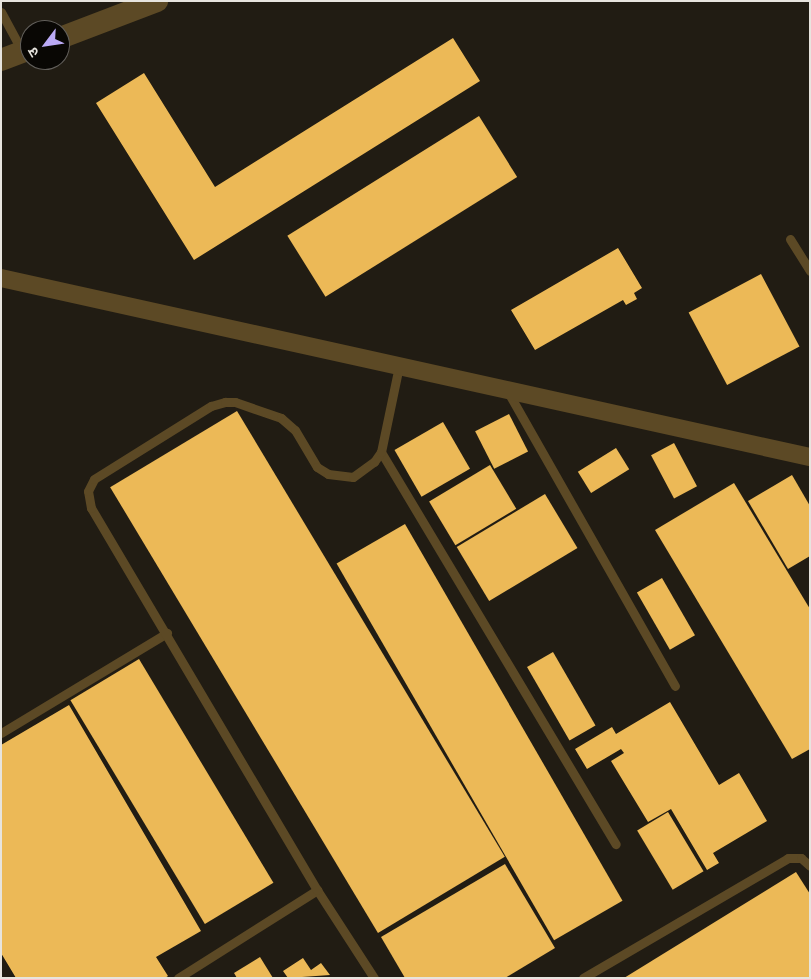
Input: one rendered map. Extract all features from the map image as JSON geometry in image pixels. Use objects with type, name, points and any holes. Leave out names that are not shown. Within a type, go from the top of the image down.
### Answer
[{"type":"street","points":[[70,34],[157,1]]},
{"type":"street","points":[[1,60],[20,52]]},
{"type":"street","points":[[1,278],[508,392],[810,457]]},
{"type":"lane","points":[[1,12],[20,41]]},
{"type":"lane","points":[[790,239],[810,271]]},
{"type":"lane","points":[[374,978],[317,890],[167,633],[91,508],[88,491],[94,479],[211,406],[225,402],[235,402],[281,418],[295,430],[310,459],[328,474],[353,477],[369,467],[381,452],[399,366]]},
{"type":"lane","points":[[508,392],[675,686]]},
{"type":"lane","points":[[381,452],[616,844]]},
{"type":"lane","points":[[1,733],[167,633]]},
{"type":"lane","points":[[582,978],[788,858],[801,858],[810,866]]},
{"type":"lane","points":[[178,978],[317,890]]},
{"type":"building","points":[[453,38],[480,81],[194,260],[96,103],[144,73],[215,187]]},
{"type":"building","points":[[479,116],[517,177],[325,297],[287,236]]},
{"type":"building","points":[[618,248],[642,288],[634,293],[637,299],[626,305],[623,300],[535,350],[511,310]]},
{"type":"building","points":[[761,274],[799,346],[727,385],[689,312]]},
{"type":"building","points":[[237,411],[505,857],[378,933],[110,487]]},
{"type":"building","points":[[509,414],[528,451],[494,469],[475,431]]},
{"type":"building","points":[[443,422],[470,469],[422,497],[395,450]]},
{"type":"building","points":[[674,443],[697,486],[674,498],[651,455]]},
{"type":"building","points":[[616,448],[629,469],[591,493],[578,472]]},
{"type":"building","points":[[490,465],[516,509],[455,545],[429,502]]},
{"type":"building","points":[[792,475],[810,506],[810,556],[788,569],[748,501]]},
{"type":"building","points":[[734,483],[810,609],[810,749],[792,759],[655,530]]},
{"type":"building","points":[[545,494],[577,548],[489,601],[457,547]]},
{"type":"building","points":[[405,524],[622,901],[554,940],[337,564]]},
{"type":"building","points":[[662,578],[695,635],[670,650],[637,592]]},
{"type":"building","points":[[553,652],[596,726],[570,741],[527,667]]},
{"type":"building","points":[[139,659],[273,883],[205,924],[70,700]]},
{"type":"building","points":[[670,702],[719,785],[739,773],[767,821],[713,853],[719,863],[707,870],[671,809],[648,822],[611,761],[624,753],[621,749],[587,769],[575,749],[612,727],[616,734]]},
{"type":"building","points":[[69,705],[201,931],[156,957],[168,976],[165,978],[16,978],[1,953],[1,745]]},
{"type":"building","points":[[668,812],[704,871],[673,890],[637,831]]},
{"type":"building","points":[[505,864],[555,948],[505,978],[405,978],[381,937]]},
{"type":"building","points":[[796,872],[810,894],[810,978],[624,978]]},
{"type":"building","points":[[260,957],[273,978],[237,978],[234,973]]},
{"type":"building","points":[[303,958],[311,970],[321,963],[330,975],[288,978],[283,971]]}]
